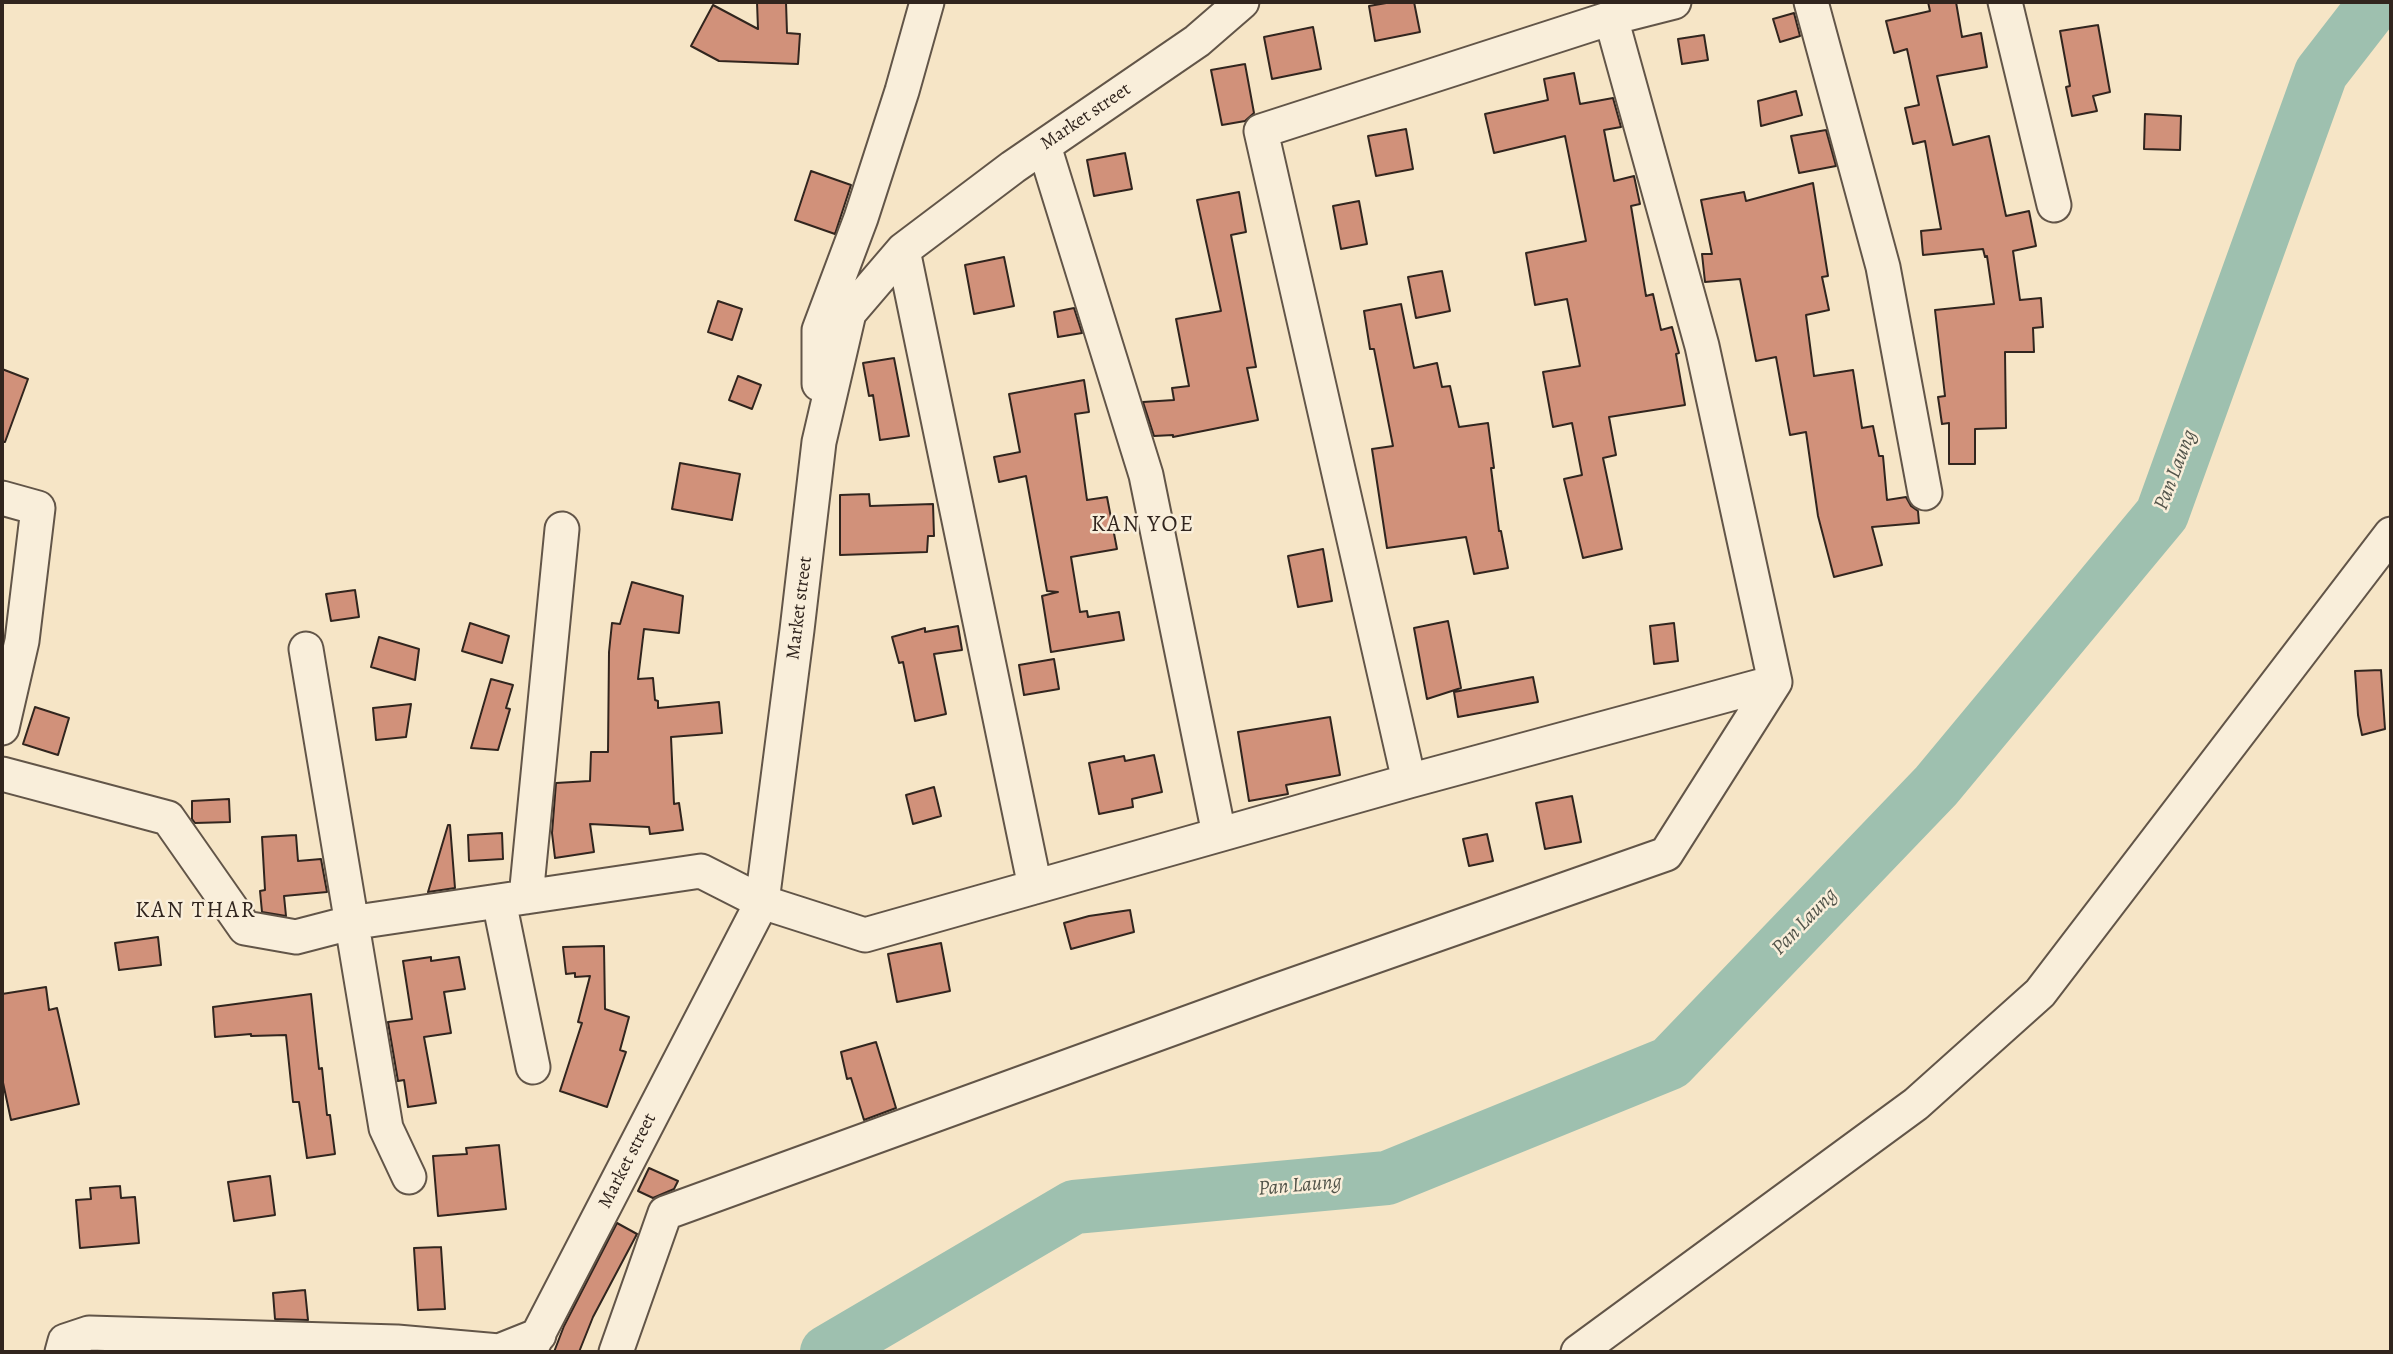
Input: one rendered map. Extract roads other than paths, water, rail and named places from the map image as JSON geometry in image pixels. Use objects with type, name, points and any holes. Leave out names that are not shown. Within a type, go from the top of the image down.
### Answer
[{"type":"street","points":[[819,442],[819,330],[866,206],[927,2]]},
{"type":"street","name":"Market street","points":[[534,1344],[762,902],[819,442],[849,313],[902,250],[1044,146],[1197,41],[1242,2]]},
{"type":"street","points":[[1409,781],[1261,131],[1611,18],[1674,2]]},
{"type":"street","points":[[1811,2],[1883,267],[1925,493]]},
{"type":"street","points":[[2005,2],[2054,205]]},
{"type":"street","points":[[616,1352],[665,1213],[1267,994],[1666,854],[1775,682],[1702,346],[1611,18]]},
{"type":"street","points":[[1044,146],[1146,475],[1219,834]]},
{"type":"street","points":[[902,250],[1035,887]]},
{"type":"street","points":[[2,498],[38,508],[22,642],[2,728]]},
{"type":"street","points":[[533,1067],[513,899],[562,529]]},
{"type":"street","points":[[1578,1352],[1916,1104],[2040,993],[2385,550]]},
{"type":"street","points":[[306,649],[386,1128],[409,1177]]},
{"type":"street","points":[[2,774],[167,818],[246,928],[296,937],[351,923],[701,871],[762,902],[865,935],[1409,781],[1775,682]]},
{"type":"street","points":[[62,1352],[65,1341],[89,1333],[397,1342],[499,1351],[534,1344]]},
{"type":"waterway","name":"Pan Laung","points":[[827,1352],[1074,1207],[1387,1178],[1670,1063],[1936,786],[2162,514],[2321,73],[2376,2]]},
{"type":"district","name":"KAN YOE","points":[[1143,525]]},
{"type":"district","name":"KAN THAR","points":[[196,911]]}]
